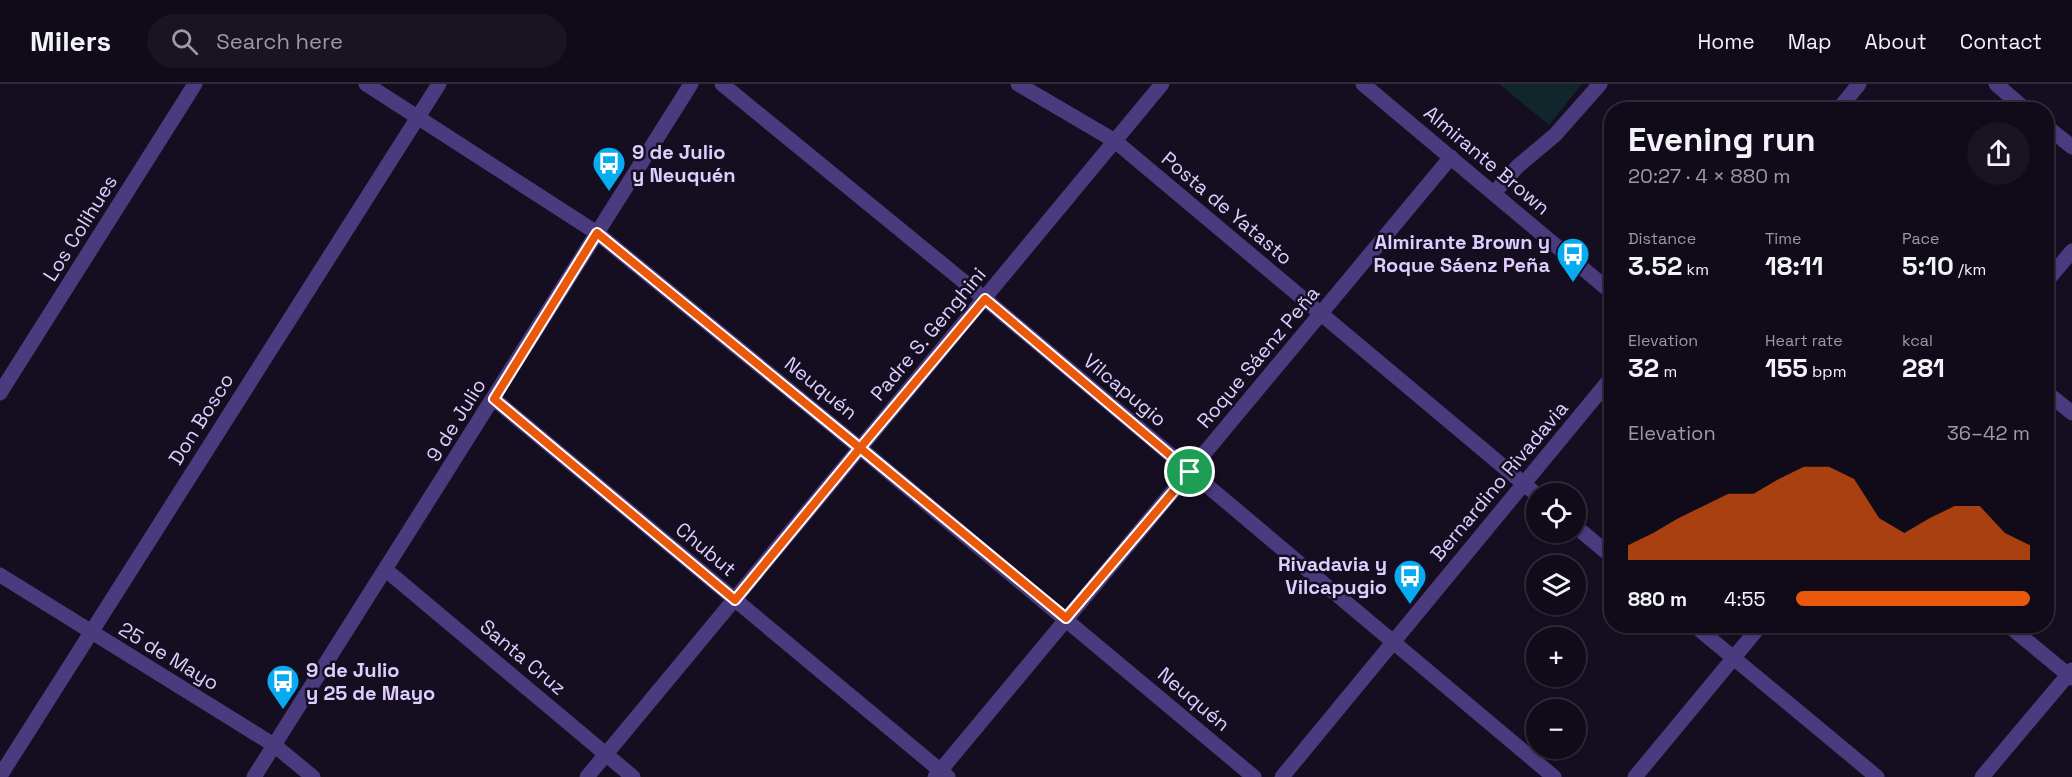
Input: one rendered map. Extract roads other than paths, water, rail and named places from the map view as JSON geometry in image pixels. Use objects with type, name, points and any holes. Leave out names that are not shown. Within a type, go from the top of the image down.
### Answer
[{"type":"street","name":"Los Colihues","points":[[0,393],[195,84]]},
{"type":"street","name":"Neuquén","points":[[366,84],[597,233],[1066,618],[1254,777]]},
{"type":"street","name":"Don Bosco","points":[[0,776],[439,84]]},
{"type":"street","name":"9 de Julio","points":[[254,777],[691,84]]},
{"type":"street","name":"Vilcapugio","points":[[722,84],[985,299],[1554,777]]},
{"type":"street","name":"Posta de Yatasto","points":[[1018,84],[1115,141],[1526,486]]},
{"type":"street","name":"Padre S. Genghini","points":[[587,777],[1162,84]]},
{"type":"street","name":"Almirante Brown","points":[[1363,84],[1604,286]]},
{"type":"street","points":[[1494,193],[1518,166],[1555,135],[1600,84]]},
{"type":"street","points":[[1844,102],[1859,84]]},
{"type":"street","points":[[1996,84],[2017,102]]},
{"type":"street","points":[[2054,132],[2072,147]]},
{"type":"street","name":"Roque Sáenz Peña","points":[[941,775],[1066,618],[1451,157]]},
{"type":"street","points":[[2054,272],[2072,251]]},
{"type":"street","name":"Bernardino Rivadavia","points":[[1282,777],[1604,386]]},
{"type":"street","points":[[2054,398],[2072,413]]},
{"type":"street","name":"Chubut","points":[[494,399],[941,775]]},
{"type":"street","points":[[1586,535],[1604,550]]},
{"type":"street","name":"Santa Cruz","points":[[386,570],[633,777]]},
{"type":"street","name":"25 de Mayo","points":[[0,575],[274,745],[313,777]]},
{"type":"street","points":[[1704,633],[1877,777]]},
{"type":"street","points":[[1635,777],[1754,633]]},
{"type":"street","points":[[1982,777],[2071,674],[2018,633]]},
{"type":"place","name":"9 de Julio y Neuquén","points":[[609,192]]},
{"type":"place","name":"Almirante Brown y Roque Sáenz Peña","points":[[1573,283]]},
{"type":"place","name":"Rivadavia y Vilcapugio","points":[[1410,605]]},
{"type":"place","name":"9 de Julio y 25 de Mayo","points":[[283,710]]}]
